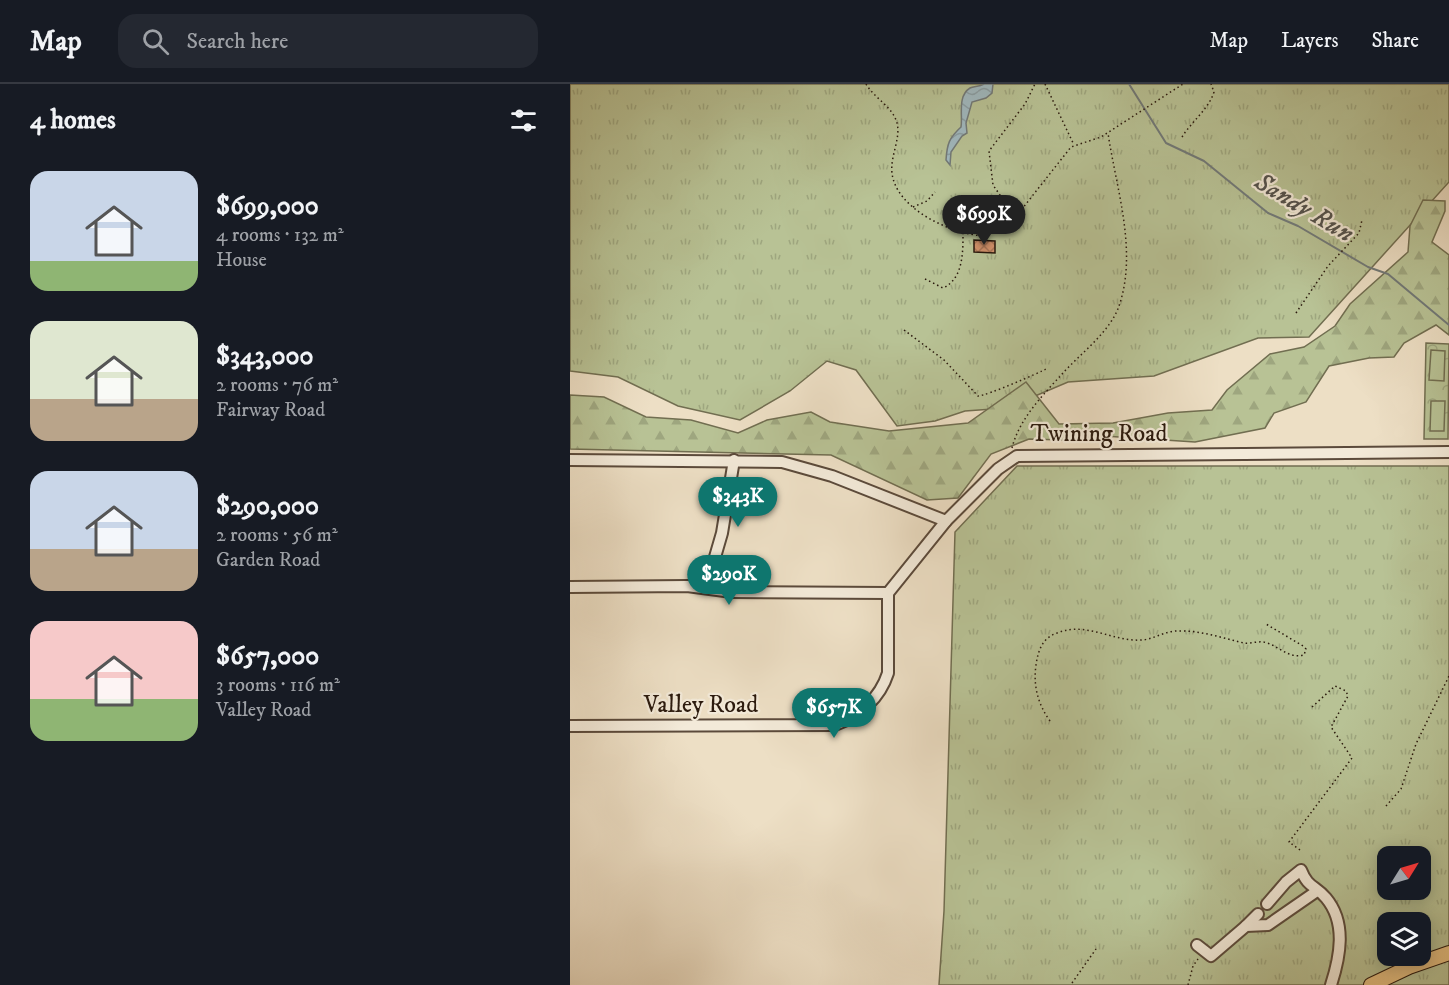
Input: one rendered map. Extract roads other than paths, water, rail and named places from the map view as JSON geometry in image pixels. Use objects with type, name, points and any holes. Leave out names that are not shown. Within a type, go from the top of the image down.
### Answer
[{"type":"main road","points":[[1371,985],[1409,967],[1449,953]]},
{"type":"street","name":"Twining Road","points":[[946,521],[1008,460],[1017,456],[1449,452]]},
{"type":"street","points":[[570,460],[734,460],[792,464],[832,476],[946,521],[888,593],[732,592],[706,588],[570,586]]},
{"type":"street","points":[[706,588],[722,533],[734,460]]},
{"type":"street","name":"Valley Road","points":[[570,726],[835,725],[845,722],[872,702],[884,685],[888,673],[888,593]]},
{"type":"street","points":[[1267,904],[1286,882],[1301,870],[1306,883],[1331,906],[1339,930],[1340,945],[1331,985]]},
{"type":"street","points":[[1246,926],[1268,925],[1317,891]]},
{"type":"street","points":[[1201,948],[1210,956],[1258,914]]},
{"type":"water","points":[[993,84],[992,93],[986,98],[972,102],[966,123],[967,133],[962,136],[951,152],[950,165],[946,160],[947,150],[951,138],[961,127],[963,96],[970,88]]},
{"type":"waterway","name":"Sandy Run","points":[[1129,84],[1166,143],[1204,161],[1268,213],[1298,226],[1368,267],[1388,274],[1449,325]]}]
